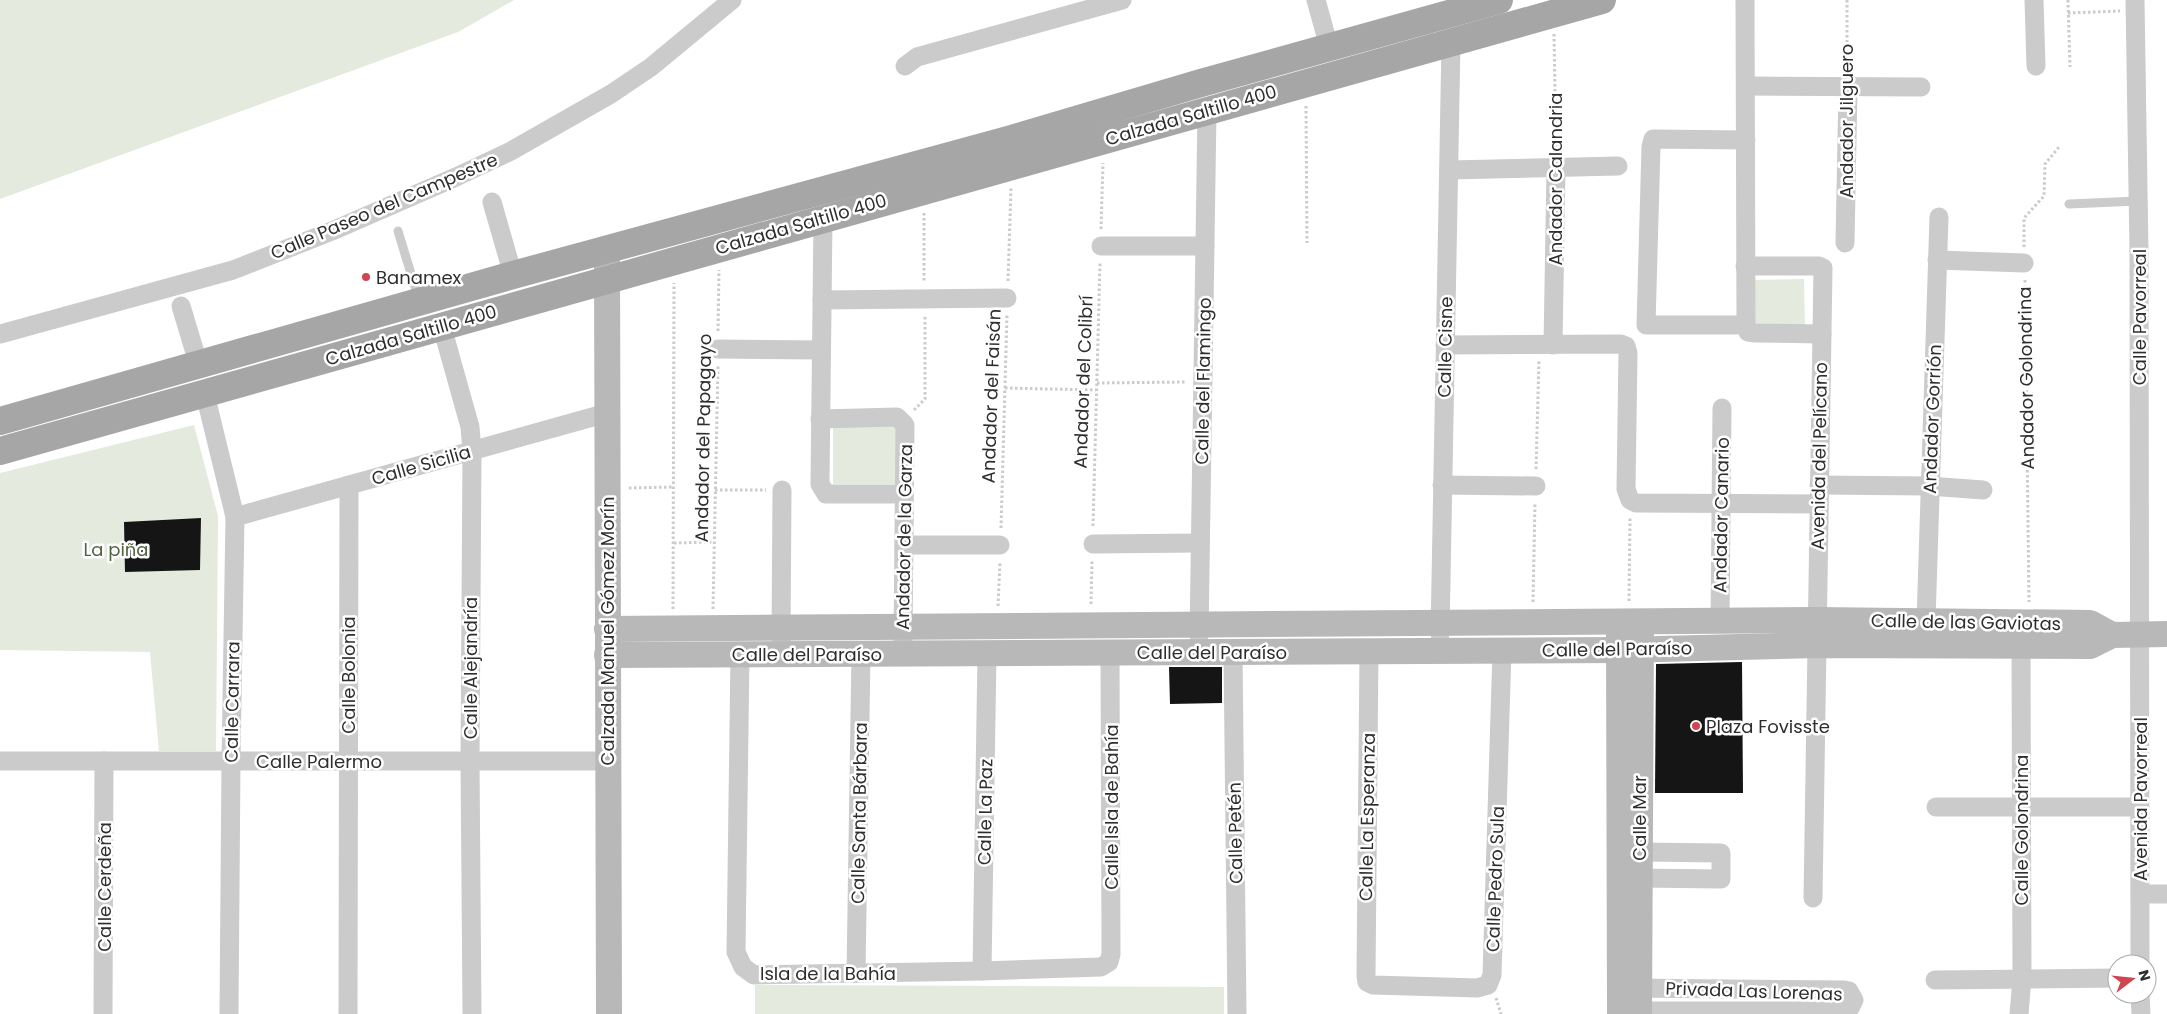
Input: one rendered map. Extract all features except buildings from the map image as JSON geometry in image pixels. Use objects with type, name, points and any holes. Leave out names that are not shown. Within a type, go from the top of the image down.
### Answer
[{"type":"main road","name":"Calzada Saltillo 400","points":[[0,421],[199,366],[513,274],[1008,140],[1499,0]]},
{"type":"main road","name":"Calzada Saltillo 400","points":[[0,451],[1602,0]]},
{"type":"street","name":"Calle Paseo del Campestre","points":[[0,334],[233,270],[332,231],[456,177],[511,150],[611,94],[651,67],[732,0]]},
{"type":"street","points":[[905,66],[917,57],[1122,0]]},
{"type":"street","points":[[1316,0],[1329,47]]},
{"type":"street","points":[[1745,0],[1745,266],[1747,328]]},
{"type":"street","points":[[2034,0],[2036,66]]},
{"type":"street","name":"Calle Pavorreal","points":[[2135,5],[2140,635]]},
{"type":"street","name":"Calle Cisne","points":[[1439,651],[1451,42]]},
{"type":"street","points":[[1746,86],[1921,87]]},
{"type":"street","name":"Andador Jilguero","points":[[1845,243],[1848,87]]},
{"type":"street","name":"Calle del Flamingo","points":[[1199,652],[1206,111]]},
{"type":"street","points":[[1746,140],[1654,138],[1651,146],[1646,325],[1747,328],[1822,334]]},
{"type":"street","points":[[1449,170],[1618,166]]},
{"type":"street","name":"Andador Calandria","points":[[1553,345],[1556,168]]},
{"type":"street","points":[[492,202],[513,274]]},
{"type":"street","name":"Andador Gorrión","points":[[1926,621],[1939,217]]},
{"type":"street","points":[[823,218],[820,484],[826,494],[904,494]]},
{"type":"street","points":[[1101,246],[1205,246]]},
{"type":"street","name":"Calzada Manuel Gómez Morín","points":[[607,248],[609,1014]]},
{"type":"street","points":[[1937,260],[2024,262]]},
{"type":"street","name":"Avenida del Pelícano","points":[[1745,266],[1818,266],[1823,268],[1813,898]]},
{"type":"street","points":[[822,300],[1007,298]]},
{"type":"street","points":[[181,306],[199,366]]},
{"type":"street","name":"Calle Alejandría","points":[[442,326],[470,427],[472,451],[470,761],[472,1014]]},
{"type":"street","points":[[1445,345],[1621,344],[1626,346],[1628,353],[1626,489],[1630,500],[1636,503],[1818,504]]},
{"type":"street","points":[[718,349],[821,350]]},
{"type":"street","name":"Calle Carrara","points":[[205,394],[235,517],[230,761],[230,1014]]},
{"type":"street","name":"Andador Canario","points":[[1720,621],[1722,408]]},
{"type":"street","name":"Calle Sicilia","points":[[235,517],[608,413]]},
{"type":"street","name":"Andador de la Garza","points":[[820,419],[898,417],[905,425],[902,653]]},
{"type":"street","points":[[1442,485],[1536,486]]},
{"type":"street","points":[[1819,485],[1929,486],[1983,490]]},
{"type":"street","name":"Calle Bolonia","points":[[348,1014],[349,486]]},
{"type":"street","points":[[782,490],[782,654]]},
{"type":"street","points":[[1093,544],[1200,543]]},
{"type":"street","points":[[904,546],[1000,545]]},
{"type":"street","name":"Calle del Paraíso","points":[[607,642],[672,629],[998,626],[1720,621],[1816,632]]},
{"type":"street","name":"Calle de las Gaviotas","points":[[1816,632],[1926,621],[2025,634]]},
{"type":"street","name":"Calle Mar","points":[[1630,622],[1630,1004]]},
{"type":"street","name":"Calle de las Gaviotas","points":[[1816,632],[2025,634],[2090,623],[2112,635],[2167,634]]},
{"type":"street","name":"Calle del Paraíso","points":[[607,642],[740,654],[1630,650],[1816,632]]},
{"type":"street","name":"Calle Golondrina","points":[[2019,1014],[2022,979],[2021,807],[2025,634]]},
{"type":"street","name":"Avenida Pavorreal","points":[[2140,635],[2140,954]]},
{"type":"street","name":"Calle Pedro Sula","points":[[1368,982],[1373,985],[1477,988],[1488,985],[1491,980],[1502,650]]},
{"type":"street","name":"Calle Mar","points":[[1630,650],[1640,878],[1630,1004]]},
{"type":"street","name":"Calle La Esperanza","points":[[1368,982],[1366,966],[1369,651]]},
{"type":"street","name":"Calle Isla de Bahía","points":[[1109,962],[1111,954],[1110,652]]},
{"type":"street","name":"Calle Petén","points":[[1233,652],[1237,1014]]},
{"type":"street","name":"Calle Santa Bárbara","points":[[856,973],[861,653]]},
{"type":"street","name":"Calle La Paz","points":[[982,971],[987,653]]},
{"type":"street","name":"Isla de la Bahía","points":[[740,654],[736,952],[743,967],[754,975],[1101,967],[1109,962]]},
{"type":"street","name":"Calle Palermo","points":[[0,761],[607,761]]},
{"type":"street","name":"Calle Cerdeña","points":[[103,1014],[104,761]]},
{"type":"street","points":[[1936,807],[2140,807]]},
{"type":"street","points":[[1639,852],[1721,854],[1721,879],[1640,878]]},
{"type":"street","points":[[2141,894],[2167,894]]},
{"type":"street","points":[[1935,980],[2107,978]]},
{"type":"street","name":"Privada Las Lorenas","points":[[1844,990],[1852,994],[1854,1000],[1848,1010],[1843,1011],[1630,1004],[1844,990]]},
{"type":"lane","points":[[2069,204],[2138,201]]},
{"type":"lane","points":[[398,231],[419,302]]},
{"type":"path","name":"Andador Jilguero","points":[[1847,0],[1848,87]]},
{"type":"path","points":[[2068,0],[2070,67]]},
{"type":"path","points":[[2068,13],[2135,5]]},
{"type":"path","name":"Andador Calandria","points":[[1553,14],[1556,168]]},
{"type":"path","points":[[1306,83],[1307,242]]},
{"type":"path","name":"Andador del Colibrí","points":[[1091,626],[1104,140]]},
{"type":"path","name":"Andador Golondrina","points":[[2025,634],[2024,218],[2044,196],[2045,164],[2059,147]]},
{"type":"path","name":"Andador del Faisán","points":[[998,626],[1011,166]]},
{"type":"path","name":"Andador del Papagayo","points":[[713,629],[720,247]]},
{"type":"path","name":"Andador del Papagayo","points":[[672,629],[675,260]]},
{"type":"path","points":[[1097,383],[1203,382]]},
{"type":"path","points":[[1005,388],[1097,390]]},
{"type":"path","points":[[607,488],[673,487]]},
{"type":"path","points":[[1630,500],[1630,622]]},
{"type":"path","points":[[674,543],[714,542]]},
{"type":"green space","points":[[0,0],[514,0],[458,32],[0,199]]},
{"type":"green space","points":[[1804,279],[1805,331],[1752,332],[1751,280]]},
{"type":"green space","name":"La piña","points":[[194,425],[218,516],[216,751],[159,751],[150,652],[0,650],[0,473]]},
{"type":"green space","points":[[833,426],[906,426],[906,484],[833,484]]},
{"type":"green space","points":[[755,985],[1224,987],[1224,1014],[755,1014]]},
{"type":"place","name":"Banamex","points":[[366,277]]},
{"type":"place","name":"Plaza Fovisste","points":[[1696,726]]}]
